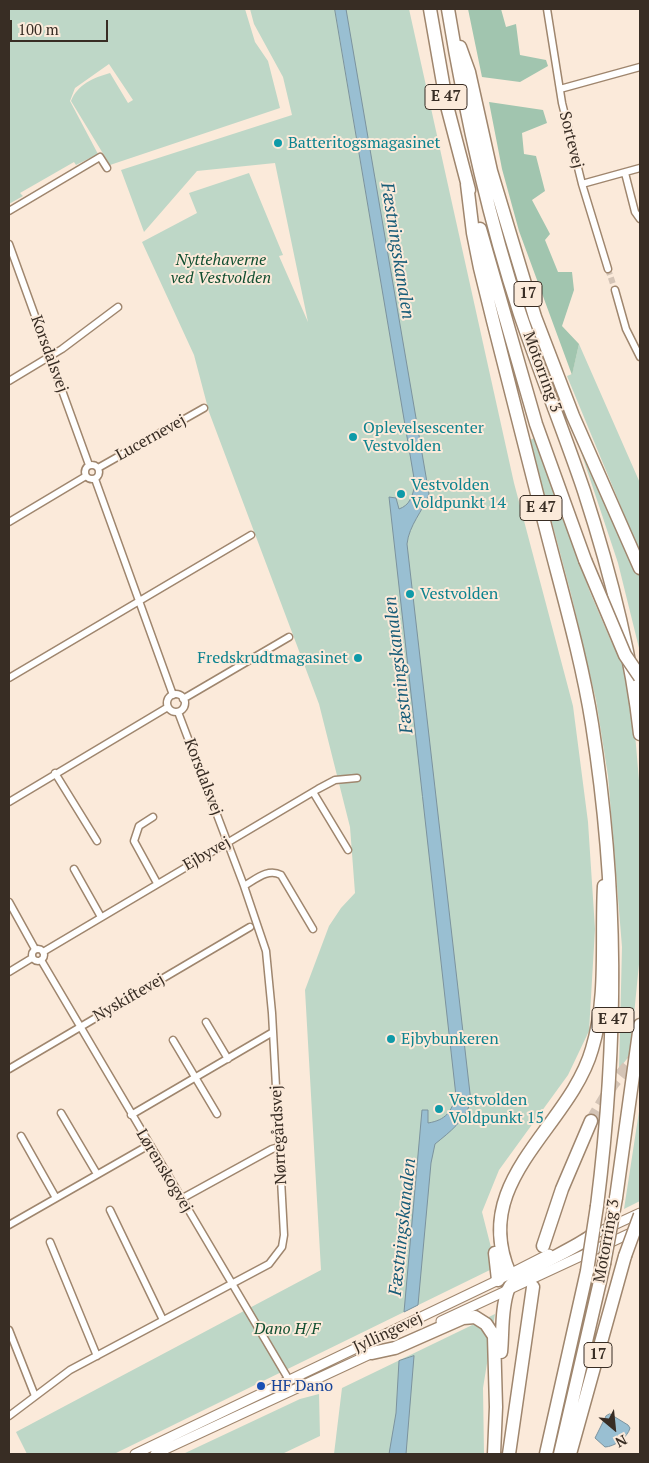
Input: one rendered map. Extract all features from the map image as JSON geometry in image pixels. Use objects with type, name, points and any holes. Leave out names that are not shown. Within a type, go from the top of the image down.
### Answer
[{"type":"highway","name":"E 47","points":[[430,9],[447,106],[467,184],[473,233],[480,268],[576,647],[592,723],[607,833]]},
{"type":"highway","name":"17","points":[[448,9],[469,72],[491,172],[535,317],[573,416],[640,568]]},
{"type":"highway","name":"Motorring 3","points":[[448,9],[459,76],[478,166],[504,263],[584,490],[617,603],[628,654],[640,734]]},
{"type":"highway","name":"17","points":[[467,184],[536,424],[585,560],[625,654],[640,677]]},
{"type":"highway","points":[[617,603],[640,672]]},
{"type":"highway","name":"Motorring 3","points":[[546,1454],[587,1271],[597,1206],[611,1077],[614,983],[607,833]]},
{"type":"highway","points":[[509,1454],[522,1280],[502,1251],[500,1227],[503,1208],[521,1162],[578,1081],[592,1050],[600,1013],[604,961],[603,898],[607,833]]},
{"type":"highway","name":"Motorring 3","points":[[560,1454],[604,1264],[616,1198],[640,1025]]},
{"type":"highway","points":[[543,1246],[562,1188],[591,1121]]},
{"type":"highway","points":[[498,1280],[493,1239],[495,1214],[503,1186],[513,1167],[521,1162]]},
{"type":"highway","name":"17","points":[[570,1454],[625,1256],[640,1214]]},
{"type":"highway","points":[[494,1454],[496,1407],[508,1290],[579,1246],[590,1236]]},
{"type":"highway","points":[[372,1353],[396,1348],[463,1318],[475,1317],[486,1324],[494,1336],[496,1407]]},
{"type":"street","name":"Sortevej","points":[[547,9],[560,89],[582,184],[608,269]]},
{"type":"street","points":[[560,89],[640,67]]},
{"type":"street","points":[[9,211],[100,157],[107,168]]},
{"type":"street","points":[[582,184],[640,168]]},
{"type":"street","points":[[625,173],[634,212],[640,220]]},
{"type":"street","name":"Korsdalsvej","points":[[9,244],[89,465]]},
{"type":"street","points":[[615,290],[626,329],[640,356]]},
{"type":"street","points":[[9,381],[50,357],[90,330],[118,307]]},
{"type":"street","name":"Lucernevej","points":[[98,468],[204,408]]},
{"type":"street","points":[[86,476],[84,471],[89,465],[94,465],[98,468],[99,473],[95,479]]},
{"type":"street","points":[[9,522],[86,476],[95,479]]},
{"type":"street","points":[[95,479],[173,695]]},
{"type":"street","points":[[9,678],[251,535]]},
{"type":"street","points":[[184,700],[289,637]]},
{"type":"street","points":[[173,695],[179,695],[184,700],[183,708],[178,712],[172,711],[168,707],[168,700],[173,695]]},
{"type":"street","points":[[9,802],[168,707]]},
{"type":"street","name":"Korsdalsvej","points":[[178,712],[228,842]]},
{"type":"street","points":[[55,774],[97,841]]},
{"type":"street","name":"Ejbyvej","points":[[43,952],[313,792],[335,780],[357,778]]},
{"type":"street","points":[[313,792],[348,850]]},
{"type":"street","points":[[154,817],[139,826],[134,842],[157,883]]},
{"type":"street","name":"Nørregårdsvej","points":[[9,1416],[70,1370],[269,1264],[282,1247],[284,1235],[273,1032],[266,951],[228,842]]},
{"type":"street","points":[[74,869],[101,917]]},
{"type":"street","points":[[244,886],[267,872],[276,872],[281,875],[313,929]]},
{"type":"street","points":[[9,902],[35,949],[43,952],[44,956],[41,960],[37,961],[32,958]]},
{"type":"street","name":"Nyskiftevej","points":[[9,1069],[250,927]]},
{"type":"street","points":[[32,958],[32,952],[35,949]]},
{"type":"street","points":[[9,972],[32,958]]},
{"type":"street","name":"Lørenskogvej","points":[[41,960],[289,1380]]},
{"type":"street","points":[[206,1022],[228,1059]]},
{"type":"street","points":[[131,1115],[273,1032]]},
{"type":"street","points":[[174,1040],[217,1114]]},
{"type":"street","points":[[61,1113],[97,1174]]},
{"type":"street","points":[[21,1136],[56,1198]]},
{"type":"street","points":[[9,1225],[149,1145]]},
{"type":"street","points":[[181,1199],[272,1148],[279,1147]]},
{"type":"street","points":[[110,1210],[163,1320]]},
{"type":"street","points":[[590,1236],[640,1214]]},
{"type":"street","name":"Jyllingevej","points":[[135,1454],[498,1280],[522,1280],[640,1228]]},
{"type":"street","points":[[50,1242],[97,1356]]},
{"type":"street","name":"Jyllingevej","points":[[155,1454],[508,1290]]},
{"type":"street","points":[[9,1330],[35,1396]]},
{"type":"green space","points":[[9,9],[245,9],[255,42],[268,61],[280,108],[110,165],[71,101],[78,90],[87,82],[110,73],[128,103],[133,100],[109,64],[75,88],[70,101],[98,154],[76,165],[74,162],[20,193],[23,196],[9,204]]},
{"type":"green space","name":"Vestvolden","points":[[250,9],[409,9],[514,483],[573,706],[588,822],[595,929],[589,1031],[568,1075],[499,1170],[482,1212],[496,1267],[114,1454],[27,1454],[16,1432],[321,1270],[305,990],[329,926],[341,908],[355,893],[350,827],[319,704],[209,412],[194,355],[142,242],[197,213],[189,193],[249,173],[283,255],[279,256],[308,322],[275,163],[197,171],[144,232],[121,170],[292,115],[283,77],[254,24]]},
{"type":"green space","points":[[468,9],[501,9],[506,27],[516,24],[520,55],[546,60],[548,66],[520,82],[482,77]]},
{"type":"green space","points":[[489,102],[543,110],[547,123],[522,133],[524,154],[536,156],[545,191],[532,200],[550,234],[545,240],[558,272],[572,272],[574,290],[562,326],[579,344],[572,375],[519,231],[502,169]]},
{"type":"green space","points":[[579,344],[640,483],[640,553],[567,376],[572,374]]},
{"type":"green space","points":[[574,431],[640,578],[640,652],[618,563]]},
{"type":"green space","points":[[534,438],[590,592],[611,641],[627,671],[634,722],[640,792],[640,954],[630,1055],[619,1069],[622,947],[608,776],[596,700],[571,594],[530,440]]},
{"type":"green space","points":[[640,1105],[640,1201],[624,1209]]},
{"type":"green space","points":[[495,1314],[483,1388],[484,1454],[334,1454],[342,1388]]},
{"type":"green space","points":[[319,1394],[320,1436],[282,1454],[183,1454],[300,1399]]},
{"type":"water","points":[[335,9],[346,9],[429,494],[413,524],[407,544],[471,1102],[460,1121],[435,1144],[431,1163],[418,1305],[404,1312],[422,1110],[428,1110],[428,1123],[439,1120],[450,1111],[456,1096],[389,497],[396,498],[399,509],[410,500],[415,485]]},
{"type":"water","points":[[414,1356],[406,1454],[389,1454],[396,1413],[399,1361]]},
{"type":"water","points":[[610,1414],[630,1428],[627,1435],[620,1441],[605,1447],[595,1438],[606,1416]]},
{"type":"tunnel","points":[[608,269],[615,290]]},
{"type":"tunnel","points":[[591,1121],[613,1084],[639,1052]]},
{"type":"place","name":"Batteritogsmagasinet","points":[[278,143]]},
{"type":"place","name":"Oplevelsescenter Vestvolden","points":[[353,437]]},
{"type":"place","name":"Vestvolden Voldpunkt 14","points":[[401,494]]},
{"type":"place","name":"Vestvolden","points":[[410,594]]},
{"type":"place","name":"Fredskrudtmagasinet","points":[[358,658]]},
{"type":"place","name":"Ejbybunkeren","points":[[391,1039]]},
{"type":"place","name":"Vestvolden Voldpunkt 15","points":[[439,1109]]},
{"type":"place","name":"HF Dano","points":[[261,1386]]},
{"type":"water label","name":"Fæstningskanalen","points":[[397,251]]},
{"type":"water label","name":"Fæstningskanalen","points":[[399,665]]},
{"type":"water label","name":"Fæstningskanalen","points":[[403,1227]]},
{"type":"park label","name":"Nyttehaverne ved Vestvolden","points":[[221,269]]},
{"type":"park label","name":"Dano H/F","points":[[287,1329]]}]
